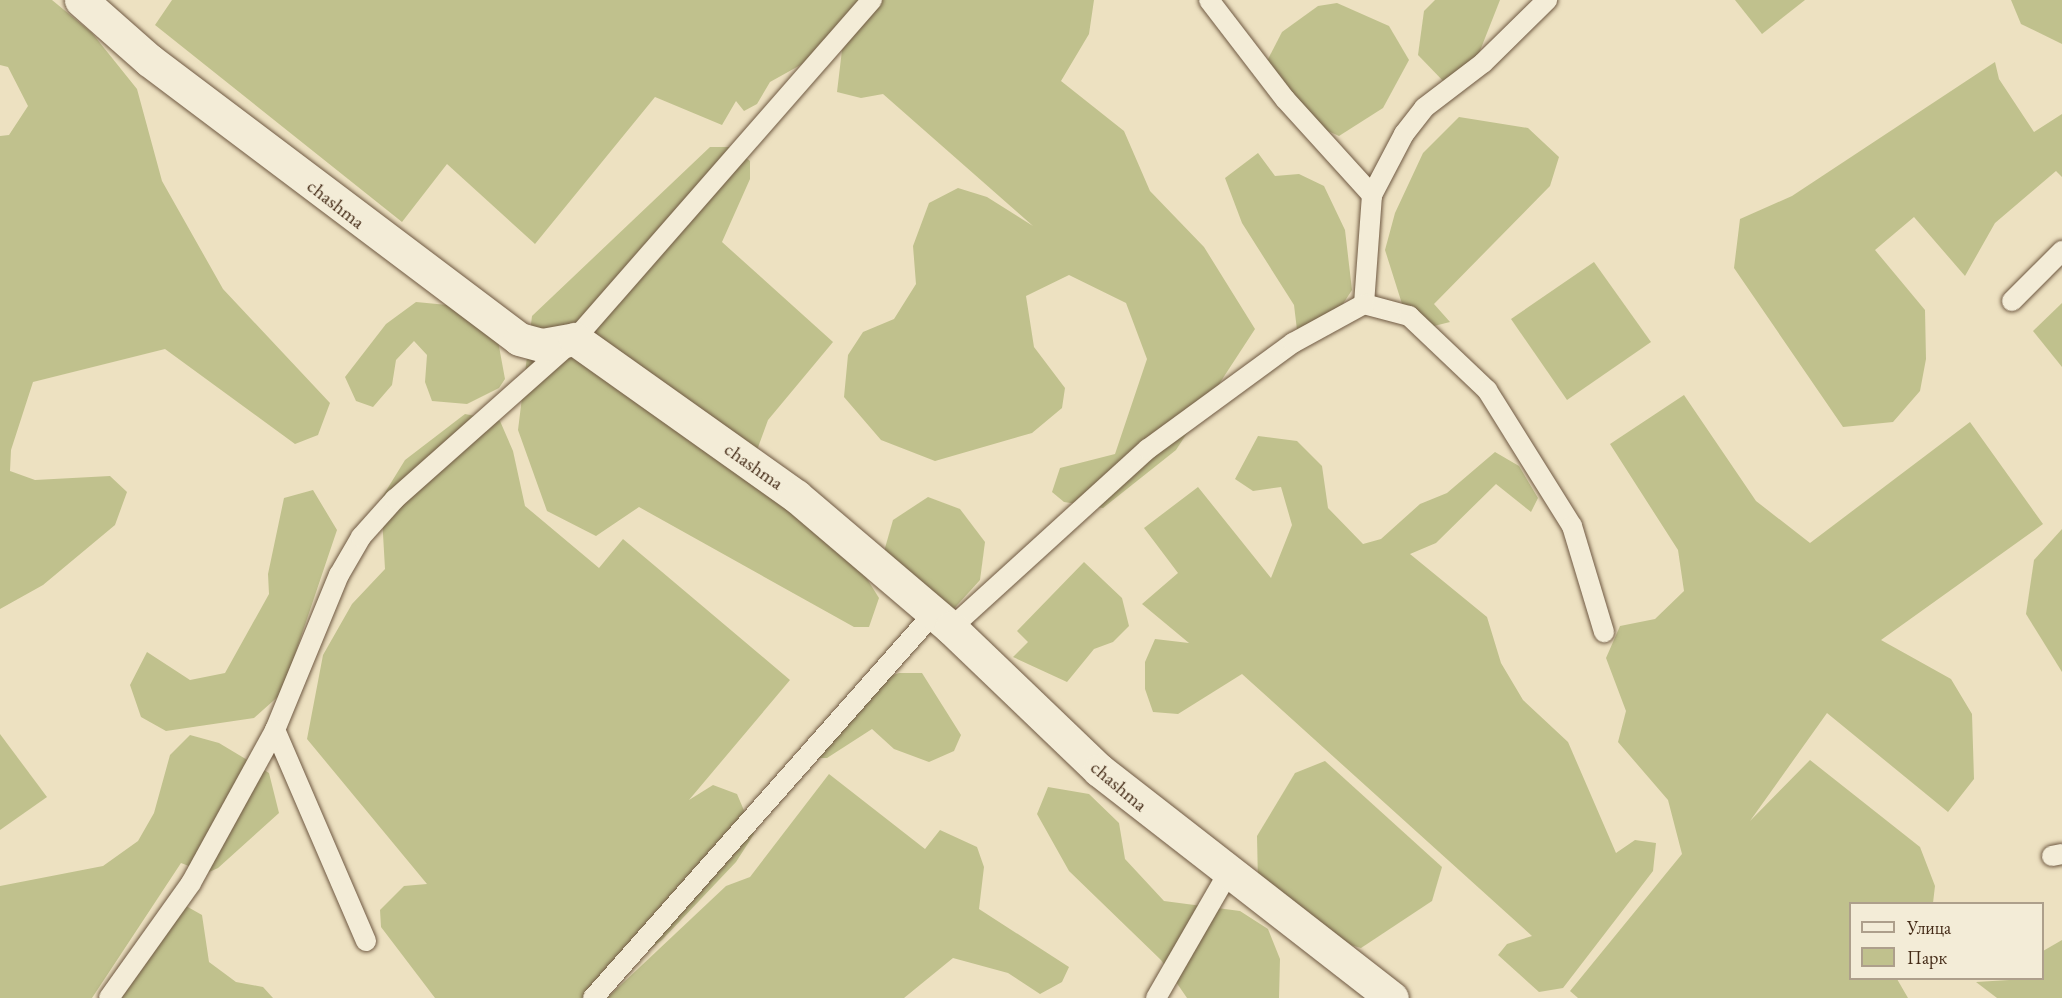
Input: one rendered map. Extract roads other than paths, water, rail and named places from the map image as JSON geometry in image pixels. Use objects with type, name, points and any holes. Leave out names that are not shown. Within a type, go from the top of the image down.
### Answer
[{"type":"street","name":"сhashma","points":[[81,0],[158,67],[519,339],[542,345],[575,339],[796,496],[942,621],[1099,770],[1227,874],[1392,998]]},
{"type":"lane","points":[[108,998],[191,883],[275,730],[323,607],[361,537],[395,499],[575,339],[872,0]]},
{"type":"lane","points":[[1209,0],[1285,99],[1372,195]]},
{"type":"lane","points":[[1364,304],[1372,195],[1404,134],[1424,108],[1483,63],[1547,0]]},
{"type":"lane","points":[[2012,301],[2062,251]]},
{"type":"lane","points":[[593,998],[942,621],[1148,449],[1293,343],[1364,304],[1409,316],[1487,390],[1572,526],[1604,632]]},
{"type":"lane","points":[[275,730],[366,941]]},
{"type":"lane","points":[[1156,998],[1227,874]]}]
